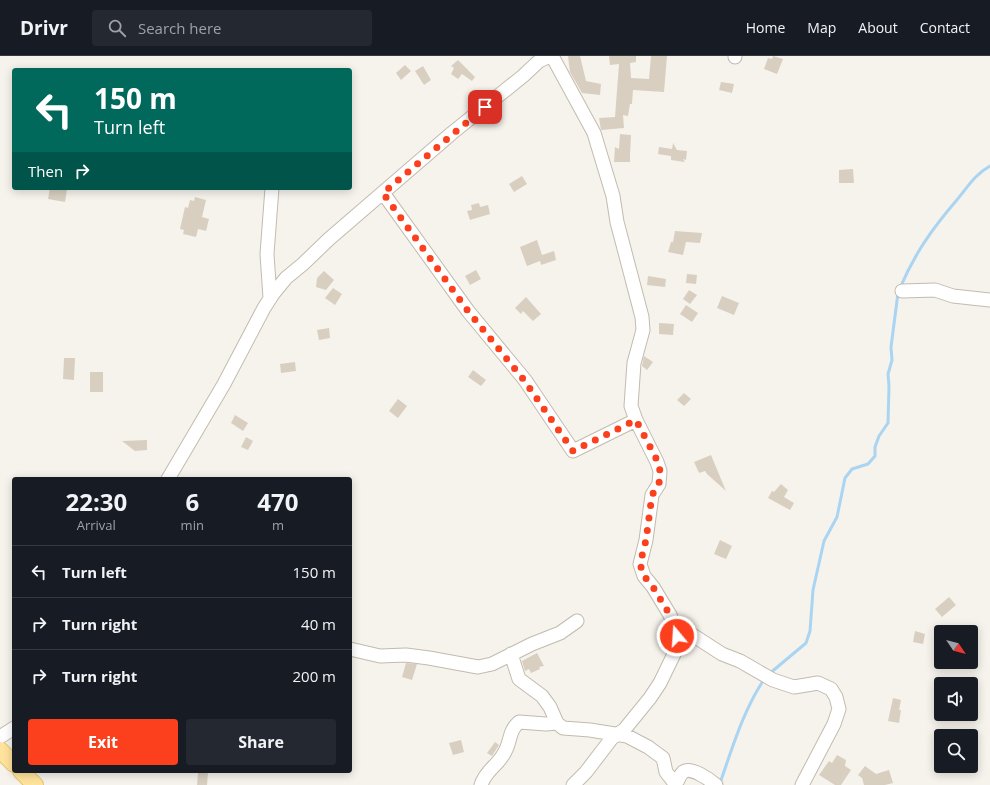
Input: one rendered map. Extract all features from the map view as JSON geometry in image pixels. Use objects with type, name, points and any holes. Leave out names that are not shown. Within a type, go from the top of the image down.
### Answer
[{"type":"main road","points":[[0,750],[12,762]]},
{"type":"main road","points":[[23,773],[35,785]]},
{"type":"street","points":[[169,477],[224,384],[270,298],[286,278],[452,133],[539,61],[551,56],[594,133],[613,196],[617,222],[642,317],[642,330],[634,363],[632,406],[636,420],[658,462],[660,471],[659,484],[652,495],[646,540],[640,564],[641,571],[653,587],[674,623],[677,636],[676,648],[660,683],[650,698],[624,730],[612,738],[586,772],[573,785]]},
{"type":"street","points":[[270,298],[267,254],[272,190]]},
{"type":"street","points":[[383,193],[468,311],[524,380],[573,451],[636,420]]},
{"type":"street","points":[[902,291],[935,290],[953,296],[990,300]]},
{"type":"street","points":[[352,649],[380,656],[406,655],[478,667],[492,664],[532,644],[560,633],[577,621]]},
{"type":"street","points":[[674,623],[722,654],[773,680],[794,687],[818,683],[832,689],[839,709],[834,724],[802,785]]},
{"type":"street","points":[[511,654],[520,680],[542,696],[550,707],[557,723],[563,728],[578,728],[618,734],[638,741],[663,758],[666,772],[673,781],[678,780],[683,772],[687,770],[693,771],[716,785]]},
{"type":"street","points":[[481,785],[486,773],[503,756],[509,744],[513,728],[520,722],[557,723]]},
{"type":"street","points":[[0,737],[12,729]]},
{"type":"building","points":[[568,56],[580,56],[586,81],[601,84],[600,95],[582,93],[570,72]]},
{"type":"building","points":[[609,56],[636,56],[636,62],[630,63],[631,78],[649,79],[651,56],[667,56],[664,92],[633,90],[632,104],[630,104],[628,116],[623,115],[624,128],[601,130],[599,118],[615,117],[619,64],[610,65]]},
{"type":"building","points":[[773,56],[783,59],[777,74],[764,69],[768,58],[772,59]]},
{"type":"building","points":[[458,60],[475,77],[472,81],[462,74],[458,79],[451,74],[454,68],[451,66]]},
{"type":"building","points":[[405,65],[411,71],[401,80],[396,73]]},
{"type":"building","points":[[423,66],[431,80],[424,85],[415,71]]},
{"type":"building","points":[[721,82],[734,84],[732,93],[719,90]]},
{"type":"building","points":[[620,134],[631,135],[630,162],[614,162],[615,147],[619,149]]},
{"type":"building","points":[[673,143],[677,150],[687,151],[686,160],[683,159],[685,162],[671,160],[671,156],[658,154],[659,147],[672,149]]},
{"type":"building","points":[[853,169],[854,183],[839,183],[839,170]]},
{"type":"building","points":[[522,176],[527,184],[514,192],[509,184]]},
{"type":"building","points":[[50,190],[67,190],[65,202],[48,199]]},
{"type":"building","points":[[195,197],[206,200],[202,217],[209,219],[206,231],[198,229],[196,237],[183,234],[184,230],[180,229],[185,207],[188,208],[190,200],[194,201]]},
{"type":"building","points":[[479,203],[480,207],[488,205],[490,214],[470,220],[467,211],[472,210],[471,205]]},
{"type":"building","points":[[675,231],[702,233],[700,243],[686,242],[683,255],[668,252],[671,242],[673,242]]},
{"type":"building","points":[[537,240],[542,255],[554,251],[556,260],[541,265],[540,261],[527,266],[520,247]]},
{"type":"building","points":[[476,270],[481,279],[470,285],[465,276]]},
{"type":"building","points":[[324,271],[334,280],[326,290],[316,287],[317,278]]},
{"type":"building","points":[[687,274],[697,275],[696,284],[686,283]]},
{"type":"building","points":[[648,276],[666,279],[665,287],[647,285]]},
{"type":"building","points":[[333,288],[342,294],[335,305],[325,298]]},
{"type":"building","points":[[689,290],[697,295],[690,304],[683,299]]},
{"type":"building","points":[[722,296],[739,303],[734,315],[717,308]]},
{"type":"building","points":[[526,297],[541,314],[533,321],[523,311],[521,314],[515,308]]},
{"type":"building","points":[[686,305],[698,313],[692,322],[680,314]]},
{"type":"building","points":[[659,323],[674,324],[673,335],[659,334]]},
{"type":"building","points":[[329,328],[330,338],[319,340],[317,330]]},
{"type":"building","points":[[644,356],[653,362],[647,370],[642,366]]},
{"type":"building","points":[[64,358],[75,358],[74,380],[63,379]]},
{"type":"building","points":[[295,362],[296,371],[281,373],[280,364]]},
{"type":"building","points":[[473,370],[486,380],[481,386],[468,377]]},
{"type":"building","points":[[90,372],[103,372],[103,392],[90,392]]},
{"type":"building","points":[[684,393],[691,399],[684,406],[677,400]]},
{"type":"building","points":[[398,399],[407,406],[398,418],[389,411]]},
{"type":"building","points":[[235,415],[248,423],[243,431],[231,423]]},
{"type":"building","points":[[246,437],[253,441],[248,450],[241,447]]},
{"type":"building","points":[[147,440],[147,450],[135,451],[122,441]]},
{"type":"building","points":[[711,455],[726,491],[705,471],[699,473],[694,462]]},
{"type":"building","points":[[781,484],[788,490],[784,497],[794,503],[790,510],[768,498],[772,491],[774,492]]},
{"type":"building","points":[[720,540],[732,546],[726,559],[714,554]]},
{"type":"building","points":[[949,597],[956,605],[942,617],[935,609]]},
{"type":"building","points":[[915,631],[925,634],[923,644],[913,642]]},
{"type":"building","points":[[537,653],[544,666],[539,667],[540,669],[531,673],[529,669],[525,671],[522,661]]},
{"type":"building","points":[[406,663],[417,664],[412,680],[402,677]]},
{"type":"building","points":[[893,698],[901,700],[899,723],[888,721]]},
{"type":"building","points":[[461,740],[464,752],[453,755],[449,743]]},
{"type":"building","points":[[495,742],[499,745],[492,756],[487,753]]},
{"type":"building","points":[[837,755],[846,760],[845,766],[851,770],[841,785],[835,785],[819,775],[829,761],[832,763]]},
{"type":"building","points":[[865,766],[876,774],[889,770],[893,783],[885,785],[864,785],[862,778],[858,775]]},
{"type":"building","points":[[198,773],[208,773],[207,785],[197,785]]},
{"type":"waterway","points":[[900,288],[918,252],[939,221],[980,173],[990,166]]},
{"type":"waterway","points":[[769,674],[806,643],[810,631],[813,590],[824,541],[837,517],[845,478],[852,469],[868,464],[875,456],[875,447],[879,436],[888,423],[888,374],[892,360],[891,347],[898,293]]},
{"type":"waterway","points":[[720,783],[745,715],[765,678]]},
{"type":"route","points":[[485,107],[452,133],[383,193],[468,311],[524,380],[573,451],[636,420],[658,462],[660,471],[659,484],[652,495],[646,540],[640,564],[641,571],[653,587],[670,615],[674,623],[677,636]]}]
